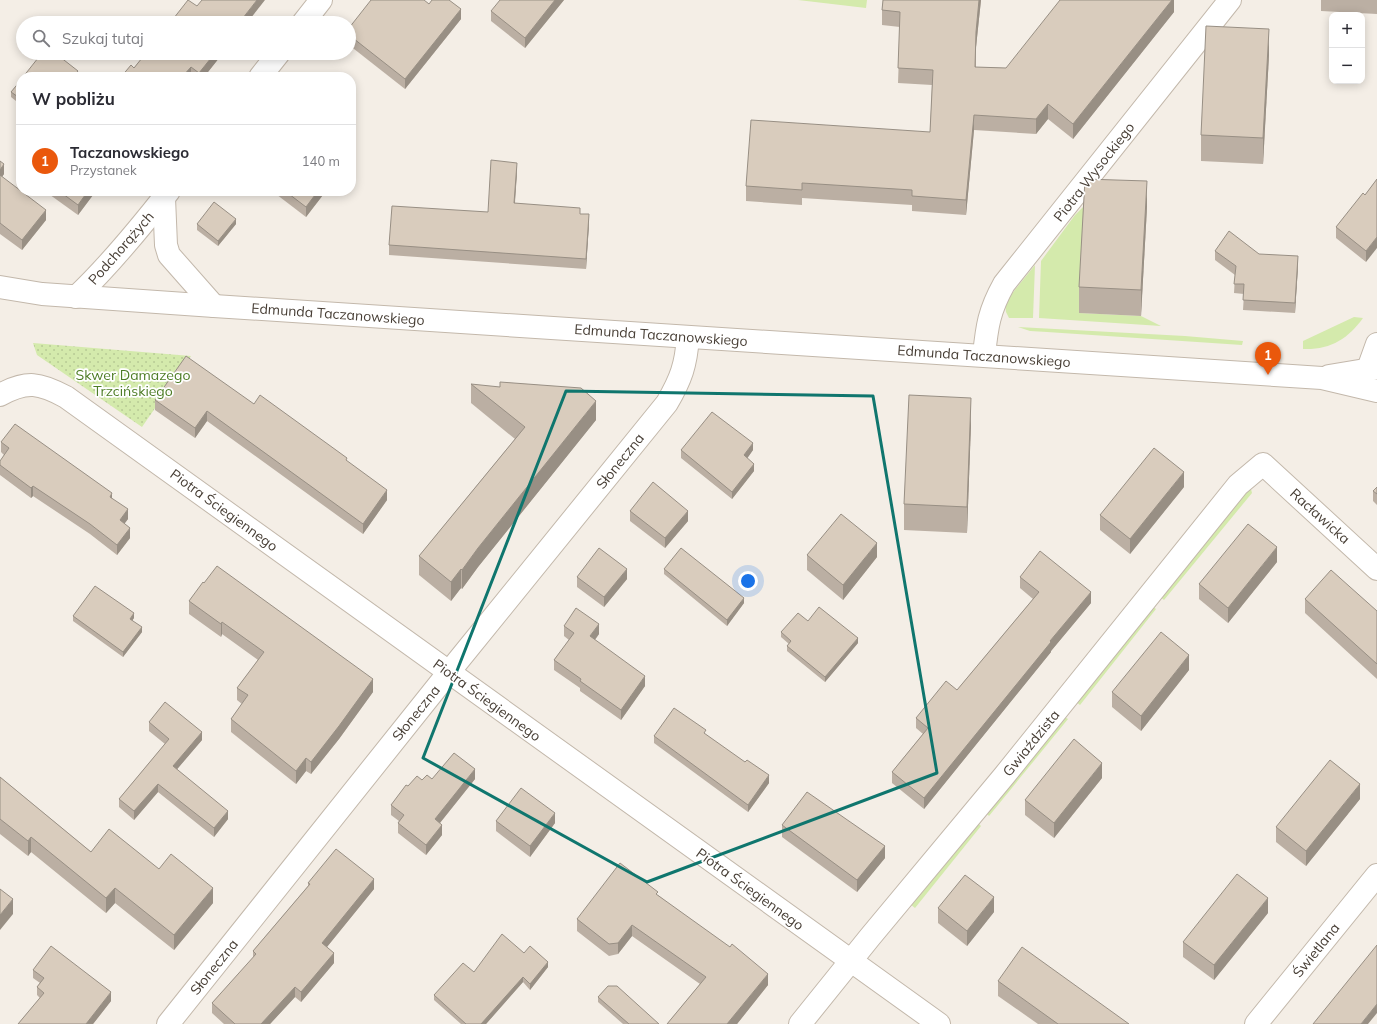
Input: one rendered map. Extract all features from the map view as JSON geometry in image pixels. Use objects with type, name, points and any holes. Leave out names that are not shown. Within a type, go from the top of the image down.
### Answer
[{"type":"street","points":[[308,16],[321,0]]},
{"type":"street","name":"Piotra Wysockiego","points":[[984,356],[988,319],[1004,284],[1230,0]]},
{"type":"street","points":[[264,72],[273,60]]},
{"type":"street","name":"Podchorążych","points":[[76,297],[115,256],[165,196]]},
{"type":"street","name":"Podchorążych","points":[[167,196],[166,245],[169,255],[214,306]]},
{"type":"street","name":"Edmunda Taczanowskiego","points":[[0,287],[42,294],[76,297],[1322,378],[1377,391]]},
{"type":"street","name":"Słoneczna","points":[[168,1024],[449,672],[667,403],[679,383],[687,357],[688,337]]},
{"type":"street","points":[[1372,368],[1377,344]]},
{"type":"street","name":"Edmunda Taczanowskiego","points":[[1322,378],[1372,368]]},
{"type":"street","name":"Piotra Ściegiennego","points":[[0,395],[13,388],[31,384],[47,387],[66,397],[939,1024]]},
{"type":"street","name":"Racławicka","points":[[1263,464],[1377,569]]},
{"type":"street","name":"Gwiaździsta","points":[[800,1024],[1004,776],[1238,486],[1263,464]]},
{"type":"street","name":"Świetlana","points":[[1256,1024],[1377,875]]},
{"type":"highlighted area","points":[[566,391],[873,396],[937,773],[647,882],[423,758]]},
{"type":"green space","points":[[798,0],[867,0],[866,8]]},
{"type":"green space","points":[[1085,205],[1079,313],[1141,316],[1161,326],[1039,318],[1041,261],[1075,215]]},
{"type":"green space","points":[[1035,265],[1033,318],[1009,318],[1006,312],[1005,302]]},
{"type":"green space","points":[[1354,317],[1363,318],[1351,332],[1338,342],[1322,348],[1303,349],[1303,341]]},
{"type":"green space","points":[[1018,327],[1185,336],[1243,341],[1242,345],[1030,331]]},
{"type":"green space","name":"Skwer Damazego Trzcińskiego","points":[[33,343],[191,356],[142,427],[37,355]]},
{"type":"green space","points":[[1251,489],[1252,493],[1164,600],[1159,596],[1246,491]]},
{"type":"green space","points":[[1152,606],[1156,609],[1080,705],[1075,701]]},
{"type":"green space","points":[[1063,716],[1068,719],[989,816],[985,812]]},
{"type":"green space","points":[[977,822],[981,826],[915,908],[910,904]]},
{"type":"building","points":[[188,0],[197,6],[202,0],[257,0],[244,16],[175,16]]},
{"type":"building","points":[[371,0],[424,0],[429,4],[432,0],[449,0],[461,9],[405,79],[356,40],[356,19]]},
{"type":"building","points":[[500,0],[555,0],[525,38],[491,11]]},
{"type":"building","points":[[883,0],[979,0],[975,67],[1006,68],[1060,0],[1172,0],[1073,124],[1048,104],[1036,119],[974,115],[966,200],[912,196],[912,190],[802,183],[802,190],[746,186],[751,120],[930,132],[933,70],[898,68],[900,12],[882,10]]},
{"type":"building","points":[[1206,26],[1269,29],[1263,138],[1201,135]]},
{"type":"building","points":[[36,60],[64,60],[78,71],[77,72],[27,72]]},
{"type":"building","points":[[140,60],[209,60],[200,72],[191,67],[186,72],[125,72],[131,65],[134,68]]},
{"type":"building","points":[[16,86],[16,96],[11,92]]},
{"type":"building","points":[[491,160],[517,163],[514,203],[580,208],[580,214],[589,214],[586,259],[389,245],[392,206],[488,212]]},
{"type":"building","points":[[0,161],[4,164],[0,170]]},
{"type":"building","points":[[0,175],[16,187],[16,196],[28,196],[46,210],[22,240],[0,223]]},
{"type":"building","points":[[1085,179],[1147,181],[1141,290],[1079,287]]},
{"type":"building","points":[[1377,179],[1377,237],[1366,251],[1336,227],[1363,193],[1365,195]]},
{"type":"building","points":[[66,196],[84,196],[78,205]]},
{"type":"building","points":[[292,196],[314,196],[306,207]]},
{"type":"building","points":[[214,202],[236,219],[218,241],[197,224]]},
{"type":"building","points":[[1229,231],[1259,254],[1298,256],[1295,303],[1243,300],[1244,284],[1234,284],[1236,266],[1215,251]]},
{"type":"building","points":[[186,356],[254,404],[260,395],[347,458],[346,460],[387,490],[363,524],[207,411],[195,428],[155,400]]},
{"type":"building","points":[[500,382],[581,388],[596,401],[451,582],[419,556],[525,427],[471,384],[500,387]]},
{"type":"building","points":[[909,395],[971,398],[967,507],[904,504]]},
{"type":"building","points":[[712,412],[753,443],[744,455],[754,464],[732,492],[681,450]]},
{"type":"building","points":[[15,424],[112,493],[110,497],[128,509],[120,520],[130,528],[117,545],[90,524],[33,486],[31,488],[0,465],[0,461],[9,448],[1,442]]},
{"type":"building","points":[[1154,448],[1184,472],[1130,539],[1100,515]]},
{"type":"building","points":[[653,482],[688,511],[665,538],[630,511]]},
{"type":"building","points":[[1377,487],[1377,494],[1373,491]]},
{"type":"building","points":[[841,514],[877,543],[843,585],[807,555]]},
{"type":"building","points":[[1248,524],[1277,547],[1228,608],[1199,584]]},
{"type":"building","points":[[599,548],[627,569],[604,597],[577,577]]},
{"type":"building","points":[[681,548],[744,598],[727,620],[664,569]]},
{"type":"building","points":[[1040,551],[1091,592],[924,798],[892,772],[928,728],[916,718],[946,681],[957,690],[1039,592],[1020,577]]},
{"type":"building","points":[[217,566],[373,679],[311,762],[306,758],[296,771],[231,719],[248,695],[237,688],[264,652],[189,601]]},
{"type":"building","points":[[1331,570],[1377,611],[1377,664],[1305,599]]},
{"type":"building","points":[[95,586],[134,613],[130,619],[142,627],[123,652],[73,616]]},
{"type":"building","points":[[819,607],[858,638],[825,677],[787,646],[791,641],[781,632],[798,613],[808,621]]},
{"type":"building","points":[[576,608],[599,624],[590,636],[645,676],[621,710],[580,681],[581,679],[554,660],[574,633],[564,626]]},
{"type":"building","points":[[1161,632],[1189,655],[1141,716],[1112,692]]},
{"type":"building","points":[[165,702],[202,732],[173,766],[228,811],[214,828],[158,784],[134,811],[119,799],[169,739],[149,722]]},
{"type":"building","points":[[674,708],[706,730],[704,733],[745,762],[747,760],[769,775],[748,805],[654,736]]},
{"type":"building","points":[[1074,739],[1102,763],[1054,823],[1025,800]]},
{"type":"building","points":[[454,753],[475,769],[435,819],[442,825],[426,845],[398,823],[404,815],[391,805],[406,785],[408,786],[417,776],[422,780],[427,775],[432,779]]},
{"type":"building","points":[[1330,760],[1360,784],[1306,851],[1276,827]]},
{"type":"building","points":[[0,777],[91,852],[109,829],[159,869],[171,854],[213,888],[174,935],[115,888],[106,898],[31,837],[28,841],[0,819]]},
{"type":"building","points":[[521,788],[555,813],[530,846],[496,821]]},
{"type":"building","points":[[807,792],[885,846],[857,880],[782,825]]},
{"type":"building","points":[[336,849],[374,879],[322,943],[334,953],[301,992],[295,987],[261,1024],[235,1024],[212,1003],[256,954],[253,951],[310,884],[308,883]]},
{"type":"building","points":[[620,863],[658,892],[656,894],[730,947],[732,944],[768,974],[727,1024],[667,1024],[706,977],[632,925],[618,943],[609,944],[577,919]]},
{"type":"building","points":[[1237,874],[1268,898],[1214,965],[1183,942]]},
{"type":"building","points":[[965,875],[994,897],[967,931],[938,908]]},
{"type":"building","points":[[0,889],[13,899],[0,915]]},
{"type":"building","points":[[502,934],[524,953],[530,946],[548,962],[530,984],[523,977],[481,1024],[466,1024],[434,995],[463,963],[474,972]]},
{"type":"building","points":[[1377,945],[1377,1004],[1361,1024],[1313,1024]]},
{"type":"building","points":[[51,946],[111,992],[86,1024],[18,1024],[44,993],[37,987],[44,978],[33,970]]},
{"type":"building","points":[[1022,947],[1129,1024],[1058,1024],[998,981]]},
{"type":"building","points":[[608,986],[617,986],[659,1024],[629,1024],[598,997]]},
{"type":"place","name":"Taczanowskiego","points":[[1268,375]]}]
